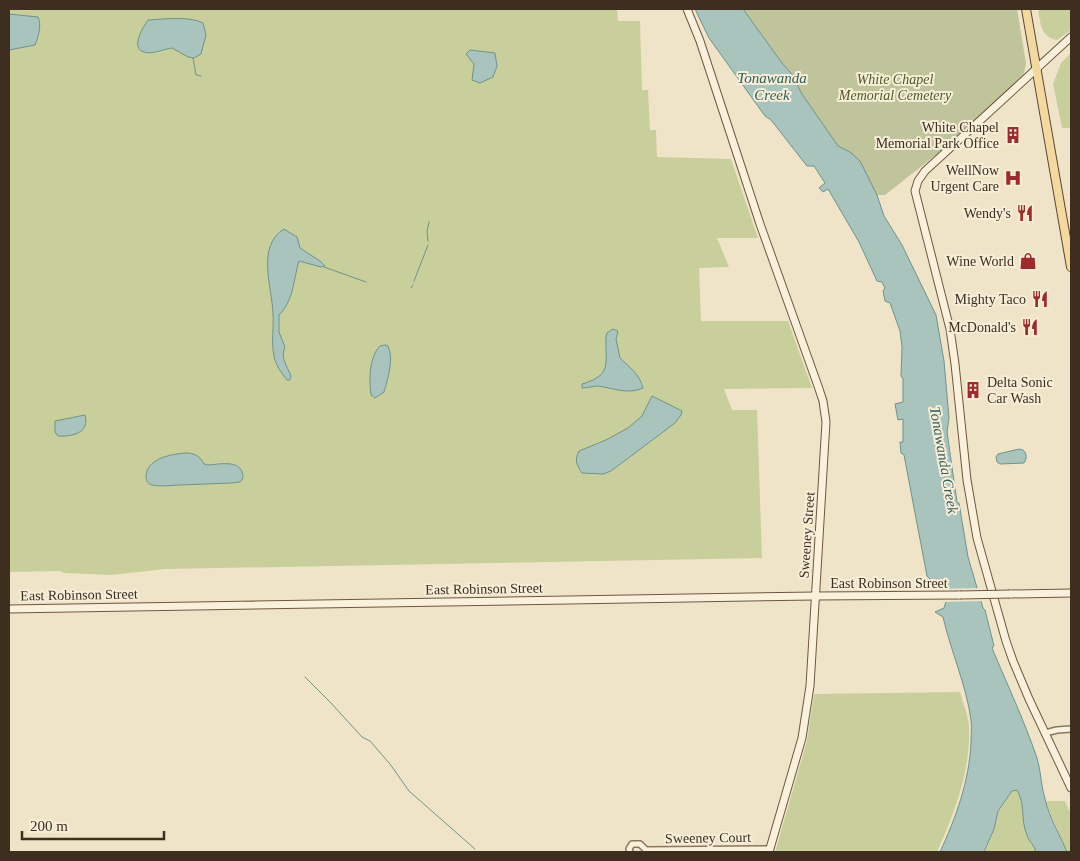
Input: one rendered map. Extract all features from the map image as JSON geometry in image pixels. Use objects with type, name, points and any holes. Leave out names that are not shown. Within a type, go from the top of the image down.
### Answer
[{"type":"main road","points":[[1026,9],[1071,267]]},
{"type":"street","name":"Sweeney Street","points":[[687,9],[700,41],[760,224],[816,380],[823,401],[826,422],[810,686],[802,738],[770,850]]},
{"type":"street","points":[[1071,36],[922,174],[916,184],[916,197],[950,329],[956,364],[967,480],[977,538],[1006,641],[1020,680],[1071,788]]},
{"type":"street","name":"East Robinson Street","points":[[9,609],[1071,593]]},
{"type":"street","points":[[1045,733],[1071,729]]},
{"type":"street","name":"Sweeney Court","points":[[630,852],[629,849],[632,844],[640,844],[645,851],[770,850]]},
{"type":"green space","points":[[9,9],[617,9],[618,21],[640,21],[642,90],[648,90],[650,130],[656,130],[657,157],[731,159],[758,238],[717,238],[729,267],[699,268],[701,321],[788,321],[812,388],[724,389],[732,410],[757,410],[762,558],[166,569],[110,575],[65,573],[59,571],[9,572]]},
{"type":"green space","name":"White Chapel Memorial Cemetery","points":[[743,9],[1017,9],[1026,63],[1024,73],[1002,96],[942,150],[885,195],[877,195],[850,152],[838,146],[802,94],[791,73]]},
{"type":"green space","points":[[1038,9],[1071,9],[1071,30],[1057,40],[1052,39],[1042,29]]},
{"type":"green space","points":[[1071,53],[1071,128],[1062,128],[1053,84],[1061,63]]},
{"type":"green space","points":[[960,692],[969,726],[967,759],[956,806],[937,852],[775,852],[807,741],[814,694]]},
{"type":"green space","points":[[1017,790],[1020,796],[1025,829],[1036,852],[985,852],[994,829],[998,811],[1012,791]]},
{"type":"green space","points":[[1045,801],[1065,801],[1071,814],[1071,852],[1067,852]]},
{"type":"water","name":"Tonawanda Creek","points":[[695,9],[743,9],[791,73],[802,94],[838,146],[850,152],[860,161],[877,195],[884,216],[902,245],[936,315],[944,361],[949,418],[947,432],[957,502],[959,503],[968,557],[985,610],[994,646],[992,648],[1032,744],[1047,806],[1067,852],[1036,852],[1025,829],[1020,796],[1017,790],[1012,791],[998,811],[994,829],[984,852],[940,852],[965,785],[970,757],[971,723],[966,694],[943,617],[935,612],[944,608],[947,598],[927,576],[904,455],[901,453],[900,442],[903,442],[903,419],[898,420],[895,404],[903,402],[900,331],[890,303],[885,301],[883,291],[885,288],[882,282],[877,281],[859,242],[828,189],[823,192],[819,188],[825,183],[814,166],[807,166],[771,120],[765,116],[709,38]]},
{"type":"water","points":[[9,14],[38,17],[40,28],[35,45],[9,50]]},
{"type":"water","points":[[191,19],[203,23],[206,35],[201,54],[194,58],[188,57],[172,48],[150,53],[140,50],[138,46],[139,37],[148,20]]},
{"type":"water","points":[[470,50],[495,53],[497,66],[493,77],[480,83],[472,80],[474,64],[466,54]]},
{"type":"water","points":[[284,229],[297,237],[300,248],[325,266],[321,267],[299,261],[288,303],[279,315],[279,332],[285,347],[283,354],[291,376],[290,380],[287,380],[281,372],[274,356],[273,313],[268,268],[270,246],[275,236]]},
{"type":"water","points":[[613,329],[618,331],[616,339],[620,358],[637,375],[643,388],[626,391],[598,386],[582,388],[582,384],[599,377],[603,372],[606,361],[606,337],[607,333]]},
{"type":"water","points":[[380,346],[388,346],[390,351],[389,375],[384,392],[375,398],[371,395],[370,389],[372,362],[376,351]]},
{"type":"water","points":[[652,396],[682,411],[675,423],[611,471],[603,474],[582,473],[577,463],[579,451],[606,440],[628,428],[642,416]]},
{"type":"water","points":[[85,415],[85,426],[79,433],[69,436],[58,436],[55,432],[55,421]]},
{"type":"water","points":[[1019,449],[1023,450],[1026,454],[1024,463],[1000,464],[997,462],[996,457],[998,454]]},
{"type":"water","points":[[186,453],[197,456],[204,464],[208,465],[236,465],[240,468],[243,478],[240,482],[225,483],[159,486],[149,484],[146,477],[150,465],[167,456]]},
{"type":"pier","points":[[980,588],[983,601],[943,602],[945,599],[936,589]]},
{"type":"waterway","points":[[193,58],[196,75],[201,76]]},
{"type":"waterway","points":[[428,241],[427,231],[429,222]]},
{"type":"waterway","points":[[414,281],[428,245]]},
{"type":"waterway","points":[[324,267],[366,282]]},
{"type":"waterway","points":[[305,677],[362,737],[370,741],[390,764],[409,791],[475,849]]},
{"type":"place","name":"White Chapel Memorial Park Office","points":[[1013,135]]},
{"type":"place","name":"WellNow Urgent Care","points":[[1013,178]]},
{"type":"place","name":"Wendy's","points":[[1025,213]]},
{"type":"place","name":"Wine World","points":[[1028,261]]},
{"type":"place","name":"Mighty Taco","points":[[1040,299]]},
{"type":"place","name":"McDonald's","points":[[1030,327]]},
{"type":"place","name":"Delta Sonic Car Wash","points":[[973,390]]}]
